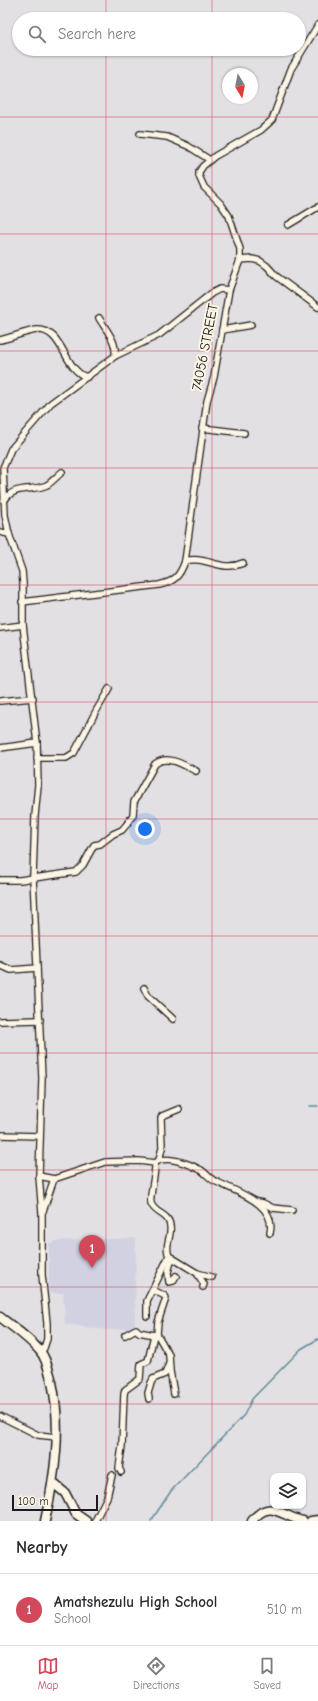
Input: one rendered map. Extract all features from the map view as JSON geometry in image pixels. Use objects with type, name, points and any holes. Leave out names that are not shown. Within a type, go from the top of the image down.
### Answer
[{"type":"street","name":"74056 STREET","points":[[306,44],[318,25]]},
{"type":"street","name":"74056 STREET","points":[[22,602],[163,584],[174,581],[182,570],[186,561],[202,428],[207,401],[214,377],[229,290],[240,260],[238,238],[229,216],[222,204],[204,187],[198,176],[203,166],[210,160],[261,130],[272,120],[291,68],[299,56]]},
{"type":"street","points":[[140,134],[167,137],[188,146],[210,160]]},
{"type":"street","points":[[288,225],[318,207]]},
{"type":"street","points":[[240,260],[252,259],[260,261],[276,276],[318,307]]},
{"type":"street","points":[[41,1352],[47,1339],[42,1275],[42,1213],[39,1176],[42,1078],[33,877],[35,816],[38,785],[37,743],[33,698],[23,626],[22,602],[24,590],[22,571],[9,534],[5,515],[3,468],[12,449],[51,403],[114,356],[159,335],[215,291],[229,290]]},
{"type":"street","points":[[99,318],[112,338],[114,345],[114,356]]},
{"type":"street","points":[[222,330],[251,325]]},
{"type":"street","points":[[0,340],[31,331],[44,331],[53,336],[77,373],[87,377]]},
{"type":"street","points":[[202,428],[244,433]]},
{"type":"street","points":[[4,502],[14,491],[48,484],[62,472]]},
{"type":"street","points":[[0,532],[9,534]]},
{"type":"street","points":[[186,561],[196,560],[228,567],[242,563]]},
{"type":"street","points":[[0,628],[23,626]]},
{"type":"street","points":[[37,758],[66,758],[74,753],[94,712],[109,689]]},
{"type":"street","points":[[0,700],[33,698]]},
{"type":"street","points":[[0,748],[37,743]]},
{"type":"street","points":[[0,880],[20,880],[76,872],[83,866],[94,845],[100,844],[113,834],[122,830],[133,815],[134,802],[155,764],[160,760],[168,759],[196,771]]},
{"type":"street","points":[[0,965],[11,970],[37,968]]},
{"type":"street","points":[[144,988],[148,996],[173,1019]]},
{"type":"street","points":[[0,1021],[40,1020]]},
{"type":"street","points":[[179,1109],[162,1116],[161,1118],[162,1148],[157,1162],[151,1203],[155,1210],[167,1217],[170,1226],[167,1251],[170,1257],[197,1273],[212,1277]]},
{"type":"street","points":[[0,1135],[40,1136]]},
{"type":"street","points":[[39,1176],[54,1179],[106,1162],[157,1162],[171,1159],[200,1170],[213,1180],[257,1202],[273,1208],[292,1210]]},
{"type":"street","points":[[42,1213],[54,1179]]},
{"type":"street","points":[[257,1202],[272,1220],[270,1233]]},
{"type":"street","points":[[170,1257],[168,1272],[169,1282],[173,1281],[176,1276]]},
{"type":"street","points":[[147,1316],[148,1301],[170,1257]]},
{"type":"street","points":[[197,1273],[204,1284],[203,1287]]},
{"type":"street","points":[[120,1472],[119,1468],[122,1446],[125,1390],[140,1378],[141,1364],[148,1361],[166,1298],[153,1290]]},
{"type":"street","points":[[0,1318],[41,1352],[49,1371],[54,1393],[57,1437],[53,1483],[46,1521]]},
{"type":"street","points":[[125,1335],[136,1329],[139,1332],[155,1335],[167,1350],[174,1394]]},
{"type":"street","points":[[149,1400],[148,1392],[151,1383],[154,1379],[163,1374],[170,1362]]},
{"type":"street","points":[[163,1374],[172,1381]]},
{"type":"street","points":[[0,1416],[38,1435],[57,1437]]},
{"type":"street","points":[[95,1521],[107,1497],[112,1475]]},
{"type":"street","points":[[53,1483],[65,1493],[76,1514],[86,1521]]},
{"type":"street","points":[[252,1521],[260,1512],[271,1508],[278,1510],[296,1520],[303,1521]]},
{"type":"street","points":[[311,1521],[318,1520]]},
{"type":"shaded area","points":[[136,1239],[135,1328],[106,1330],[65,1324],[63,1293],[49,1293],[49,1243],[53,1243],[55,1241]]},
{"type":"waterway","points":[[310,1106],[318,1106]]},
{"type":"waterway","points":[[151,1521],[171,1491],[244,1415],[252,1399],[301,1349],[318,1339]]},
{"type":"place","name":"Amatshezulu High School","points":[[92,1268]]}]
